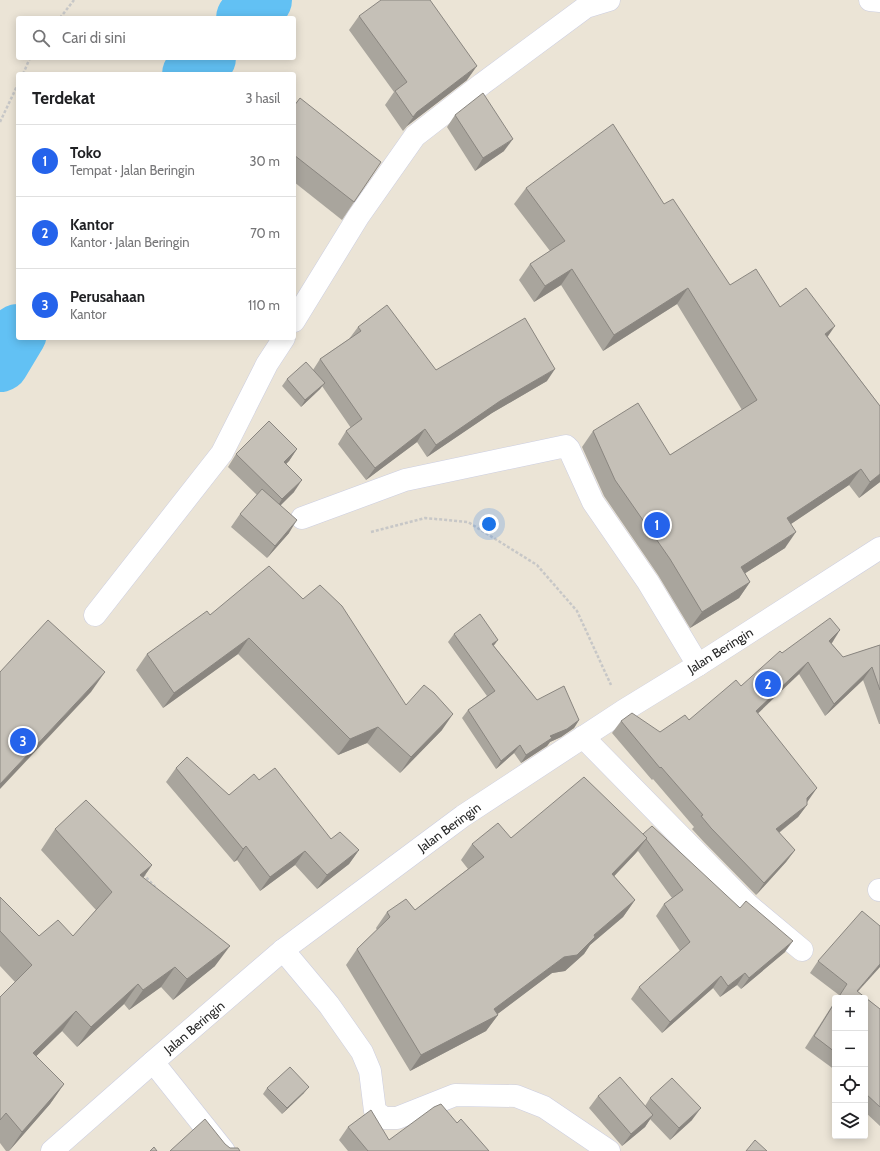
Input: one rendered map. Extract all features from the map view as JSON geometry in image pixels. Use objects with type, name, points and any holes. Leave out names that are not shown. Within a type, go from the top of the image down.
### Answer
[{"type":"street","points":[[296,318],[358,217],[415,136],[586,7],[609,0]]},
{"type":"street","points":[[870,0],[880,1]]},
{"type":"street","points":[[95,615],[222,453],[267,364],[283,340]]},
{"type":"street","points":[[302,518],[405,480],[566,446],[569,449],[593,502],[648,582],[698,664]]},
{"type":"street","name":"Jalan Beringin","points":[[52,1151],[283,950],[463,816],[623,711],[880,548]]},
{"type":"street","points":[[583,737],[747,904],[802,950]]},
{"type":"street","points":[[283,950],[329,1005],[362,1052],[370,1072],[375,1111],[384,1118],[397,1118],[455,1094],[516,1096],[544,1107],[609,1151]]},
{"type":"street","points":[[153,1062],[224,1151]]},
{"type":"path","points":[[62,16],[74,0]]},
{"type":"path","points":[[24,72],[29,60]]},
{"type":"path","points":[[0,122],[16,88]]},
{"type":"path","points":[[371,532],[425,518],[468,522],[537,565],[577,611],[623,711]]},
{"type":"path","points":[[142,872],[158,890]]},
{"type":"building","points":[[381,0],[430,0],[477,66],[417,112],[413,117],[395,91],[407,82],[359,16]]},
{"type":"building","points":[[483,93],[513,139],[483,158],[455,115]]},
{"type":"building","points":[[300,98],[381,162],[354,202],[296,157],[296,103]]},
{"type":"building","points":[[613,124],[664,204],[673,199],[730,285],[756,269],[780,307],[806,288],[835,326],[825,334],[880,406],[880,474],[870,482],[861,469],[787,518],[796,532],[741,567],[750,582],[702,612],[670,559],[615,480],[593,431],[638,403],[670,455],[757,400],[688,288],[614,335],[572,269],[545,286],[530,264],[565,241],[526,188]]},
{"type":"building","points":[[387,305],[436,370],[525,318],[555,369],[500,401],[436,445],[425,429],[375,468],[346,431],[362,419],[320,359],[361,331],[358,327]]},
{"type":"building","points":[[306,362],[325,383],[305,400],[287,379]]},
{"type":"building","points":[[269,421],[297,449],[284,462],[302,480],[282,499],[236,454]]},
{"type":"building","points":[[262,489],[297,520],[275,546],[240,514]]},
{"type":"building","points":[[269,566],[303,599],[320,585],[342,606],[406,705],[424,685],[434,693],[453,714],[411,757],[378,727],[350,739],[249,638],[174,693],[147,654],[207,611],[210,615]]},
{"type":"building","points":[[480,614],[498,640],[492,644],[537,700],[564,686],[579,720],[567,729],[550,736],[552,738],[526,755],[520,745],[501,761],[468,710],[495,691],[454,634]]},
{"type":"building","points":[[830,618],[840,630],[829,641],[843,657],[880,645],[880,690],[872,667],[834,704],[808,662],[756,711],[817,788],[807,798],[807,805],[776,829],[795,850],[764,883],[711,828],[701,816],[703,815],[661,767],[660,768],[621,721],[632,713],[660,732],[685,715],[689,720],[736,680],[741,686],[780,651],[782,653]]},
{"type":"building","points":[[48,620],[105,672],[0,784],[0,672]]},
{"type":"building","points":[[187,757],[229,795],[254,774],[259,780],[275,768],[331,839],[340,832],[359,850],[327,875],[305,851],[270,877],[246,846],[243,849],[176,768]]},
{"type":"building","points":[[584,777],[647,838],[612,874],[635,900],[594,935],[595,937],[577,955],[564,957],[494,1009],[498,1015],[421,1055],[357,949],[390,917],[387,912],[406,899],[415,910],[484,857],[472,844],[498,823],[511,838]]},
{"type":"building","points":[[86,800],[152,865],[140,875],[230,946],[187,979],[175,967],[143,990],[138,984],[91,1027],[76,1011],[33,1053],[64,1084],[22,1132],[6,1113],[0,1120],[0,997],[32,965],[0,931],[0,897],[39,936],[58,920],[73,936],[112,892],[55,829]]},
{"type":"building","points":[[652,826],[740,908],[746,901],[793,941],[749,978],[745,973],[728,986],[721,976],[670,1022],[639,987],[690,942],[664,904],[683,890],[643,834]]},
{"type":"building","points":[[862,911],[880,926],[880,964],[857,991],[862,995],[840,995],[847,984],[818,961]]},
{"type":"building","points":[[868,1000],[880,1009],[880,1107],[868,1096]]},
{"type":"building","points":[[832,1007],[832,1050],[814,1036]]},
{"type":"building","points":[[290,1067],[309,1087],[287,1108],[267,1088]]},
{"type":"building","points":[[620,1077],[653,1115],[631,1134],[598,1096]]},
{"type":"building","points":[[672,1078],[701,1108],[679,1128],[650,1098]]},
{"type":"building","points":[[441,1104],[457,1123],[461,1119],[489,1151],[368,1151],[348,1127],[371,1110],[389,1140],[434,1107]]},
{"type":"building","points":[[205,1119],[225,1144],[230,1148],[238,1148],[240,1151],[170,1151]]},
{"type":"building","points":[[755,1140],[767,1151],[746,1151]]},
{"type":"building","points":[[154,1147],[157,1151],[150,1151]]},
{"type":"waterway","points":[[247,16],[263,0]]},
{"type":"waterway","points":[[193,72],[205,60]]},
{"type":"waterway","points":[[0,363],[16,336]]},
{"type":"place","name":"Toko","points":[[657,525]]},
{"type":"place","name":"Kantor","points":[[768,684]]},
{"type":"place","name":"Perusahaan","points":[[23,741]]}]
